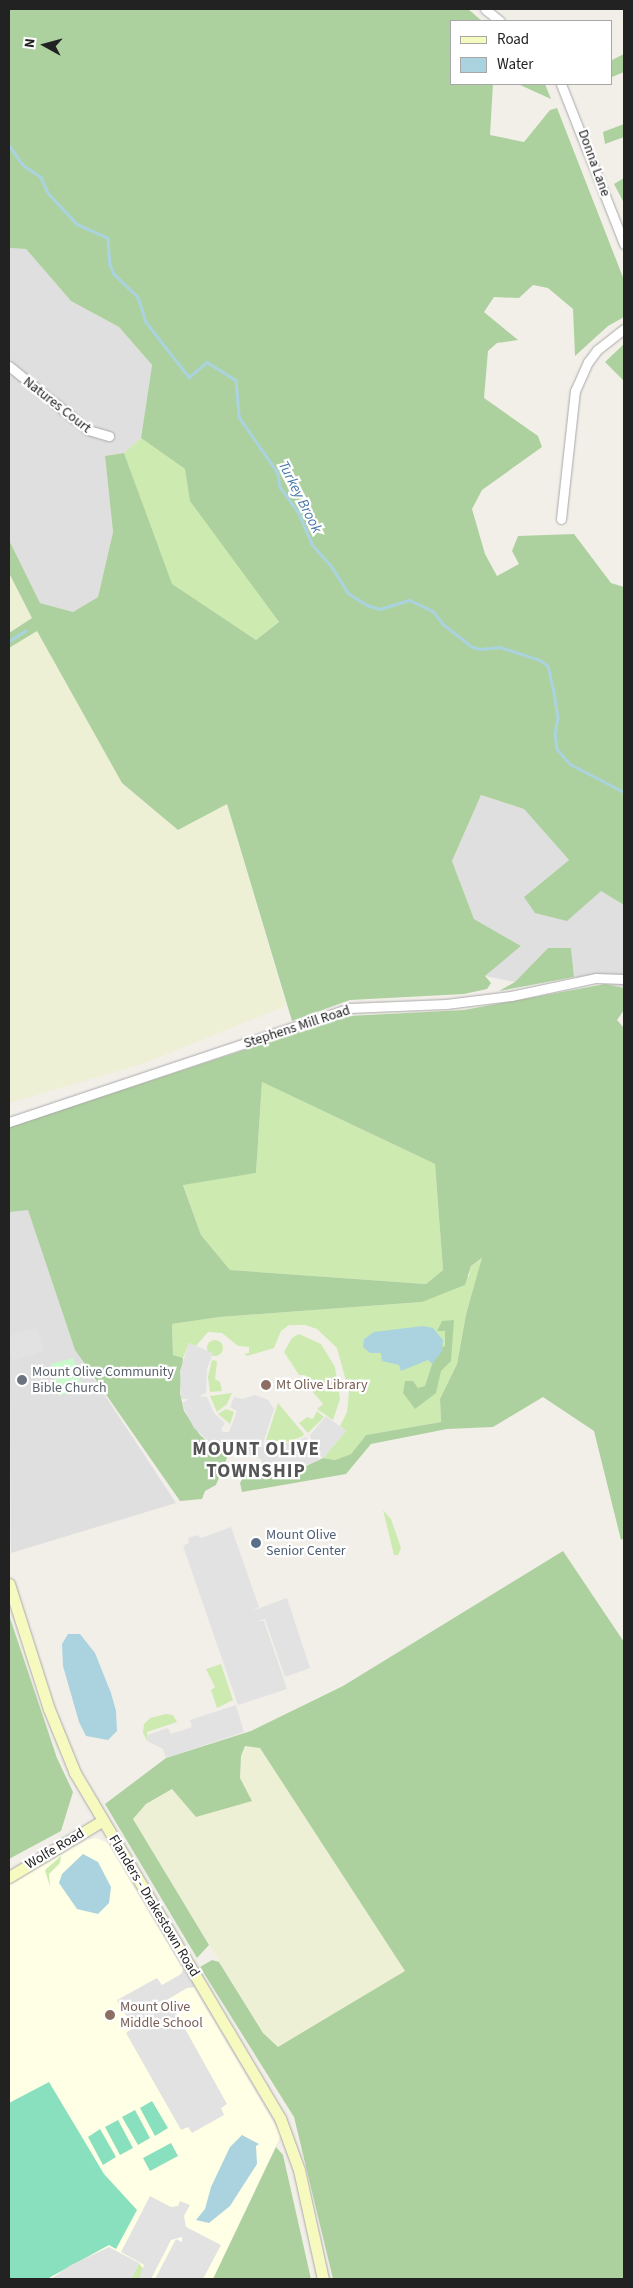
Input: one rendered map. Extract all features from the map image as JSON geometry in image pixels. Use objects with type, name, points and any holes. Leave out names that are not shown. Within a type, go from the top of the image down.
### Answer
[{"type":"street","points":[[485,9],[499,20]]},
{"type":"street","name":"Donna Lane","points":[[561,85],[624,244]]},
{"type":"street","points":[[561,518],[575,391],[588,362],[597,350],[624,329]]},
{"type":"street","name":"Natures Court","points":[[9,366],[88,430],[109,436]]},
{"type":"street","name":"Stephens Mill Road","points":[[9,1122],[349,1008],[446,1004],[520,994],[596,978],[624,979]]},
{"type":"street","name":"Flanders - Drakestown Road","points":[[9,1584],[59,1735],[102,1821],[280,2118],[299,2170],[323,2279]]},
{"type":"street","name":"Wolfe Road","points":[[9,1877],[102,1821]]},
{"type":"shaded area","points":[[9,248],[26,249],[71,301],[119,327],[152,365],[141,438],[124,453],[105,456],[113,532],[98,597],[73,612],[40,603],[9,540]]},
{"type":"shaded area","points":[[9,573],[32,618],[9,633]]},
{"type":"shaded area","points":[[37,630],[122,783],[178,830],[227,804],[286,1006],[142,1064],[9,1103],[9,648]]},
{"type":"shaded area","points":[[481,795],[524,809],[569,860],[524,897],[601,891],[624,905],[624,988],[574,977],[571,948],[548,948],[515,982],[485,976],[521,946],[474,919],[452,861]]},
{"type":"shaded area","points":[[28,1209],[75,1350],[176,1503],[11,1553],[9,1212]]},
{"type":"shaded area","points":[[37,1327],[44,1351],[13,1361],[9,1352],[9,1336]]},
{"type":"shaded area","points":[[189,1343],[213,1353],[207,1369],[206,1393],[199,1396],[207,1397],[214,1413],[225,1423],[221,1429],[223,1432],[229,1432],[237,1411],[230,1407],[234,1397],[242,1399],[255,1395],[268,1400],[274,1409],[263,1443],[264,1450],[269,1450],[271,1443],[290,1443],[306,1437],[312,1443],[310,1435],[326,1416],[346,1431],[323,1458],[316,1452],[320,1460],[297,1468],[261,1468],[262,1460],[221,1442],[217,1449],[194,1428],[183,1407],[182,1403],[189,1399],[181,1399],[180,1371]]},
{"type":"shaded area","points":[[231,1527],[259,1607],[252,1611],[287,1598],[310,1668],[285,1677],[265,1619],[257,1621],[264,1621],[287,1689],[238,1705],[183,1546],[189,1543],[188,1538],[198,1535],[201,1538]]},
{"type":"shaded area","points":[[236,1705],[244,1732],[166,1758],[163,1749],[149,1742],[147,1735],[168,1728],[171,1734],[192,1727],[190,1720]]},
{"type":"shaded area","points":[[245,1746],[260,1748],[406,1971],[278,2047],[263,2033],[133,1819],[146,1804],[173,1789],[252,1801],[240,1778],[241,1756]]},
{"type":"shaded area","name":"Mount Olive Middle School","points":[[96,1838],[108,1843],[281,2135],[213,2279],[9,2279],[9,1885],[87,1840]]},
{"type":"shaded area","points":[[184,1967],[196,1987],[187,1988],[160,2004],[169,2000],[227,2104],[221,2108],[224,2115],[192,2133],[188,2127],[181,2130],[126,2033],[133,2028],[117,2000],[157,1978],[162,1985],[181,1974]]},
{"type":"shaded area","points":[[150,2196],[171,2207],[178,2206],[180,2201],[190,2205],[184,2216],[186,2227],[221,2245],[203,2279],[155,2279],[176,2239],[182,2242],[182,2237],[171,2240],[151,2279],[139,2279],[144,2265],[121,2252]]},
{"type":"shaded area","points":[[109,2247],[139,2263],[131,2279],[51,2279],[71,2265]]},
{"type":"green space","points":[[9,9],[468,9],[481,20],[450,20],[450,85],[493,85],[490,135],[524,142],[550,110],[557,108],[624,280],[624,317],[608,326],[575,356],[573,309],[548,288],[533,285],[519,298],[494,297],[484,312],[518,340],[497,343],[488,351],[484,398],[538,436],[542,447],[482,490],[472,509],[485,554],[497,576],[519,564],[512,551],[518,536],[574,534],[611,583],[624,587],[624,905],[601,891],[567,921],[535,913],[524,897],[569,860],[524,809],[481,795],[452,861],[474,919],[521,946],[485,976],[491,983],[487,989],[464,994],[350,1000],[292,1021],[227,804],[178,830],[122,783],[37,631],[9,648],[9,633],[32,618],[9,573],[9,540],[40,603],[73,612],[98,597],[113,532],[105,456],[124,453],[172,584],[256,640],[279,622],[190,501],[185,469],[141,438],[152,365],[119,327],[71,301],[26,249],[9,248]]},
{"type":"green space","points":[[624,54],[624,72],[613,77],[613,60]]},
{"type":"green space","points":[[520,85],[545,85],[551,99]]},
{"type":"green space","points":[[624,124],[624,137],[605,144],[603,132]]},
{"type":"green space","points":[[624,178],[624,203],[614,184]]},
{"type":"green space","points":[[624,344],[624,381],[605,362]]},
{"type":"green space","points":[[141,438],[185,469],[191,501],[279,622],[256,640],[171,584],[124,453]]},
{"type":"green space","points":[[548,948],[571,948],[574,977],[499,991],[515,982]]},
{"type":"green space","points":[[605,984],[624,988],[624,1010],[617,1020],[624,1028],[624,1538],[621,1540],[594,1431],[543,1397],[493,1427],[447,1429],[371,1444],[346,1474],[242,1492],[240,1483],[251,1463],[261,1468],[283,1470],[306,1466],[323,1458],[335,1460],[351,1454],[366,1435],[441,1422],[440,1399],[457,1364],[466,1314],[482,1258],[471,1266],[465,1285],[422,1302],[220,1317],[172,1324],[173,1355],[183,1358],[180,1393],[184,1411],[200,1435],[216,1449],[225,1450],[227,1458],[216,1485],[205,1491],[202,1499],[180,1501],[75,1350],[28,1210],[9,1212],[9,1127],[349,1016],[464,1010]],"holes":[[[262,1082],[435,1164],[443,1270],[426,1284],[230,1270],[201,1235],[183,1185],[256,1173]]]},
{"type":"green space","points":[[262,1082],[435,1164],[443,1270],[426,1284],[230,1270],[201,1235],[183,1184],[256,1173]]},
{"type":"green space","points":[[483,1258],[466,1313],[457,1364],[440,1399],[441,1422],[366,1435],[351,1454],[335,1460],[323,1458],[346,1431],[340,1426],[347,1412],[349,1392],[337,1348],[317,1329],[305,1325],[289,1325],[281,1331],[274,1348],[247,1356],[244,1354],[249,1353],[249,1347],[238,1346],[222,1333],[208,1332],[196,1346],[189,1343],[183,1358],[173,1355],[172,1324],[220,1317],[422,1302],[469,1276],[471,1266]]},
{"type":"green space","points":[[454,1320],[451,1361],[441,1371],[436,1393],[415,1409],[403,1393],[405,1381],[413,1381],[418,1388],[425,1386],[437,1349],[445,1346],[445,1331],[437,1331],[442,1321]]},
{"type":"green space","points":[[299,1334],[321,1344],[335,1367],[340,1399],[333,1420],[317,1409],[323,1404],[313,1392],[313,1387],[305,1375],[299,1375],[284,1352],[292,1338]]},
{"type":"green space","points":[[215,1340],[221,1342],[223,1348],[221,1354],[215,1356],[209,1354],[207,1348],[209,1342]]},
{"type":"green space","points":[[73,1358],[83,1387],[59,1396],[51,1364]]},
{"type":"green space","points":[[212,1360],[217,1361],[215,1379],[220,1382],[222,1391],[210,1392],[208,1377]]},
{"type":"green space","points":[[232,1393],[227,1404],[217,1412],[210,1396]]},
{"type":"green space","points":[[278,1403],[304,1434],[303,1436],[289,1442],[266,1440]]},
{"type":"green space","points":[[226,1409],[234,1412],[230,1424],[218,1414]]},
{"type":"green space","points":[[317,1411],[324,1417],[308,1433],[299,1423],[307,1417],[313,1419]]},
{"type":"green space","points":[[383,1510],[391,1519],[401,1548],[398,1555],[394,1555]]},
{"type":"green space","points":[[563,1551],[624,1642],[624,2279],[333,2279],[294,2117],[200,1967],[212,1960],[219,1962],[263,2033],[278,2047],[405,1971],[260,1748],[245,1746],[241,1756],[240,1778],[252,1801],[196,1817],[172,1789],[146,1804],[133,1819],[209,1945],[197,1958],[105,1804],[166,1758],[251,1731],[343,1686]]},
{"type":"green space","points":[[9,1615],[57,1758],[73,1792],[61,1831],[9,1859]]},
{"type":"green space","points":[[221,1664],[233,1700],[217,1708],[211,1690],[215,1687],[206,1669]]},
{"type":"green space","points":[[166,1714],[173,1715],[177,1722],[147,1732],[148,1742],[143,1733],[144,1724],[150,1718]]},
{"type":"green space","points":[[61,1856],[60,1863],[49,1874],[50,1887],[45,1870]]},
{"type":"green space","points":[[49,2082],[104,2174],[137,2210],[116,2249],[109,2245],[47,2279],[9,2279],[9,2103]]},
{"type":"green space","points":[[152,2101],[168,2128],[155,2136],[140,2108]]},
{"type":"green space","points":[[135,2110],[150,2138],[138,2145],[122,2117]]},
{"type":"green space","points":[[118,2120],[133,2148],[120,2155],[105,2127]]},
{"type":"green space","points":[[100,2129],[116,2157],[103,2165],[88,2137]]},
{"type":"green space","points":[[171,2143],[178,2156],[150,2171],[143,2158]]},
{"type":"green space","points":[[276,2147],[283,2155],[311,2279],[213,2279]]},
{"type":"green space","points":[[139,2263],[144,2270],[139,2279],[131,2279]]},
{"type":"water","points":[[423,1326],[433,1328],[443,1340],[442,1351],[432,1364],[428,1360],[401,1371],[399,1365],[382,1361],[381,1353],[370,1353],[363,1347],[364,1339],[374,1332]]},
{"type":"water","points":[[68,1634],[80,1634],[95,1653],[111,1693],[116,1711],[117,1731],[108,1740],[86,1736],[79,1722],[63,1666],[62,1644]]},
{"type":"water","points":[[83,1854],[98,1862],[111,1887],[109,1903],[98,1914],[77,1909],[59,1883],[62,1874]]},
{"type":"water","points":[[242,2135],[259,2144],[256,2146],[257,2164],[230,2206],[209,2223],[196,2220],[205,2209],[211,2187],[230,2147]]},
{"type":"waterway","name":"Turkey Brook","points":[[9,145],[23,165],[41,177],[48,193],[77,224],[108,238],[110,264],[114,274],[138,297],[146,322],[189,377],[207,362],[236,380],[239,417],[278,473],[280,487],[299,513],[312,544],[332,567],[348,593],[367,605],[380,609],[410,600],[433,611],[443,624],[472,647],[481,649],[500,647],[540,660],[548,666],[554,692],[558,718],[555,733],[557,749],[570,764],[624,792]]},
{"type":"waterway","points":[[9,641],[25,631]]},
{"type":"place","name":"Mount Olive Community Bible Church","points":[[22,1380]]},
{"type":"place","name":"Mt Olive Library","points":[[266,1385]]},
{"type":"place","name":"Mount Olive Senior Center","points":[[256,1543]]},
{"type":"place","name":"Mount Olive Middle School","points":[[110,2015]]},
{"type":"district","name":"MOUNT OLIVE TOWNSHIP","points":[[256,1461]]}]
